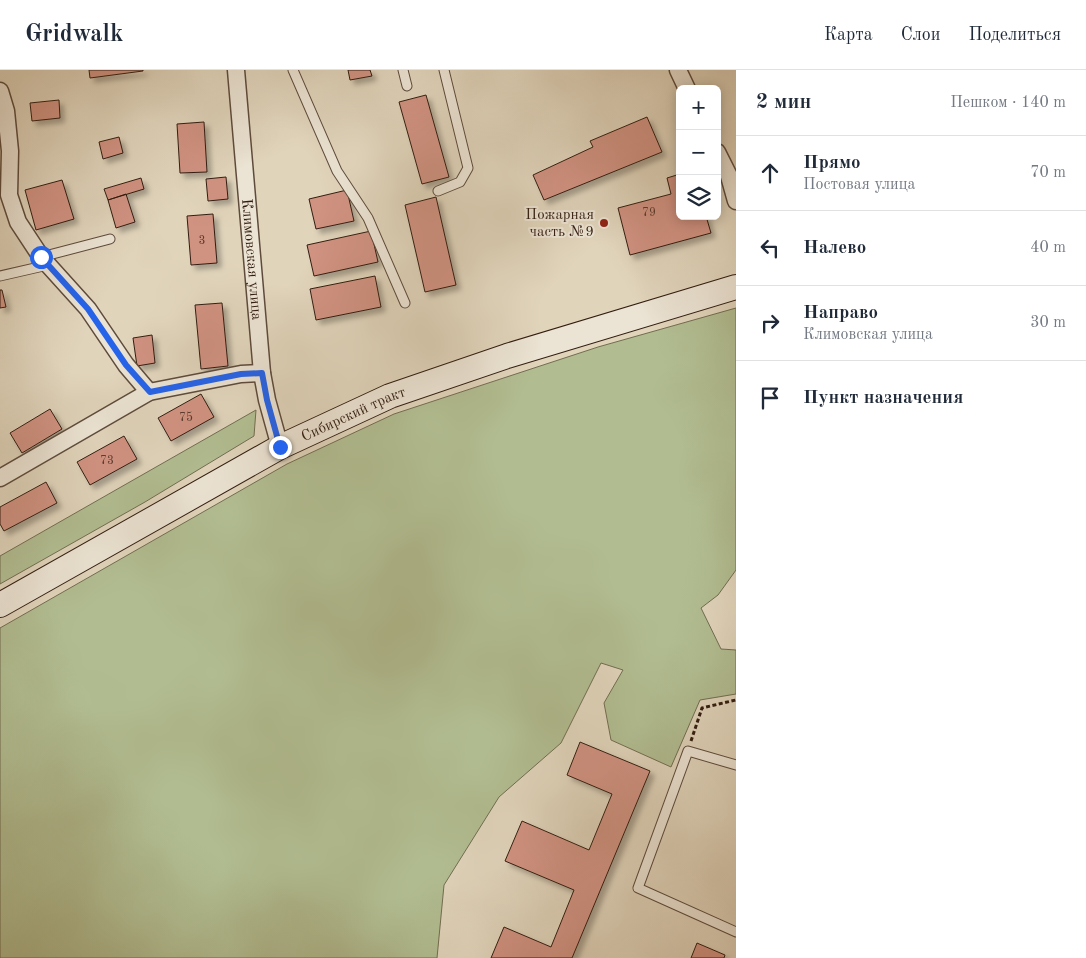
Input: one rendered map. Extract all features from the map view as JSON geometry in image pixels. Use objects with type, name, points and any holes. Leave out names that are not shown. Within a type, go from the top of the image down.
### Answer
[{"type":"main road","name":"Сибирский тракт","points":[[0,604],[280,447],[390,396],[507,356],[736,287]]},
{"type":"street","name":"Климовская улица","points":[[236,70],[262,373],[267,400],[280,447]]},
{"type":"street","points":[[678,70],[685,85]]},
{"type":"street","points":[[0,91],[6,111],[6,201],[44,261],[99,323],[126,365],[150,392]]},
{"type":"street","points":[[721,160],[729,176],[736,200]]},
{"type":"street","points":[[0,478],[150,392],[241,374],[262,373]]},
{"type":"lane","points":[[293,70],[337,171],[368,218],[404,303]]},
{"type":"lane","points":[[403,70],[407,86]]},
{"type":"lane","points":[[438,191],[460,182],[468,168],[444,70]]},
{"type":"lane","points":[[0,276],[110,240]]},
{"type":"lane","points":[[736,765],[688,751],[638,888],[736,932]]},
{"type":"path","points":[[688,751],[702,708],[736,700]]},
{"type":"green space","points":[[736,308],[736,570],[718,595],[701,608],[721,649],[736,650],[736,694],[700,700],[671,767],[611,740],[604,703],[623,670],[601,663],[561,743],[499,797],[444,885],[437,958],[0,958],[0,628],[287,464],[394,414],[598,347]]},
{"type":"green space","points":[[256,410],[254,436],[145,502],[0,584],[0,556]]},
{"type":"building","points":[[89,70],[143,70],[143,71],[90,78]]},
{"type":"building","points":[[348,70],[370,70],[372,76],[350,80]]},
{"type":"building","points":[[426,95],[449,177],[422,184],[399,102]]},
{"type":"building","points":[[59,100],[60,118],[32,121],[30,103]]},
{"type":"building","points":[[647,117],[662,152],[544,200],[533,175],[593,147],[590,141]]},
{"type":"building","points":[[204,122],[207,172],[180,173],[177,124]]},
{"type":"building","points":[[119,137],[123,153],[103,159],[99,142]]},
{"type":"building","points":[[676,175],[676,220],[707,220],[711,233],[630,255],[618,208],[671,194],[667,178]]},
{"type":"building","points":[[226,177],[228,199],[208,201],[206,179]]},
{"type":"building","points":[[141,178],[144,189],[108,200],[104,189]]},
{"type":"building","points":[[62,180],[74,219],[36,230],[25,190]]},
{"type":"building","points":[[347,190],[354,221],[316,229],[309,199]]},
{"type":"building","points":[[126,194],[135,222],[116,228],[108,200]]},
{"type":"building","points":[[436,197],[456,285],[425,292],[405,205]]},
{"type":"building","points":[[213,214],[217,263],[191,265],[187,216]]},
{"type":"building","points":[[371,231],[378,262],[314,276],[307,245]]},
{"type":"building","points":[[375,276],[381,307],[316,320],[310,289]]},
{"type":"building","points":[[0,290],[2,290],[6,307],[0,308]]},
{"type":"building","points":[[222,303],[228,366],[201,369],[195,305]]},
{"type":"building","points":[[152,335],[155,363],[137,366],[133,338]]},
{"type":"building","points":[[201,394],[214,417],[171,441],[158,418]]},
{"type":"building","points":[[50,409],[62,429],[22,453],[10,433]]},
{"type":"building","points":[[124,436],[137,459],[90,485],[77,462]]},
{"type":"building","points":[[46,482],[57,503],[4,531],[0,524],[0,507]]},
{"type":"building","points":[[580,742],[650,771],[572,958],[491,958],[504,927],[551,947],[574,890],[505,861],[522,821],[589,850],[612,794],[567,775]]},
{"type":"building","points":[[697,943],[725,955],[724,958],[691,958]]},
{"type":"place","name":"Пожарная часть №9","points":[[604,223]]},
{"type":"route","points":[[41,257],[88,309],[126,365],[150,392],[241,374],[262,373],[267,400],[280,447]]}]
